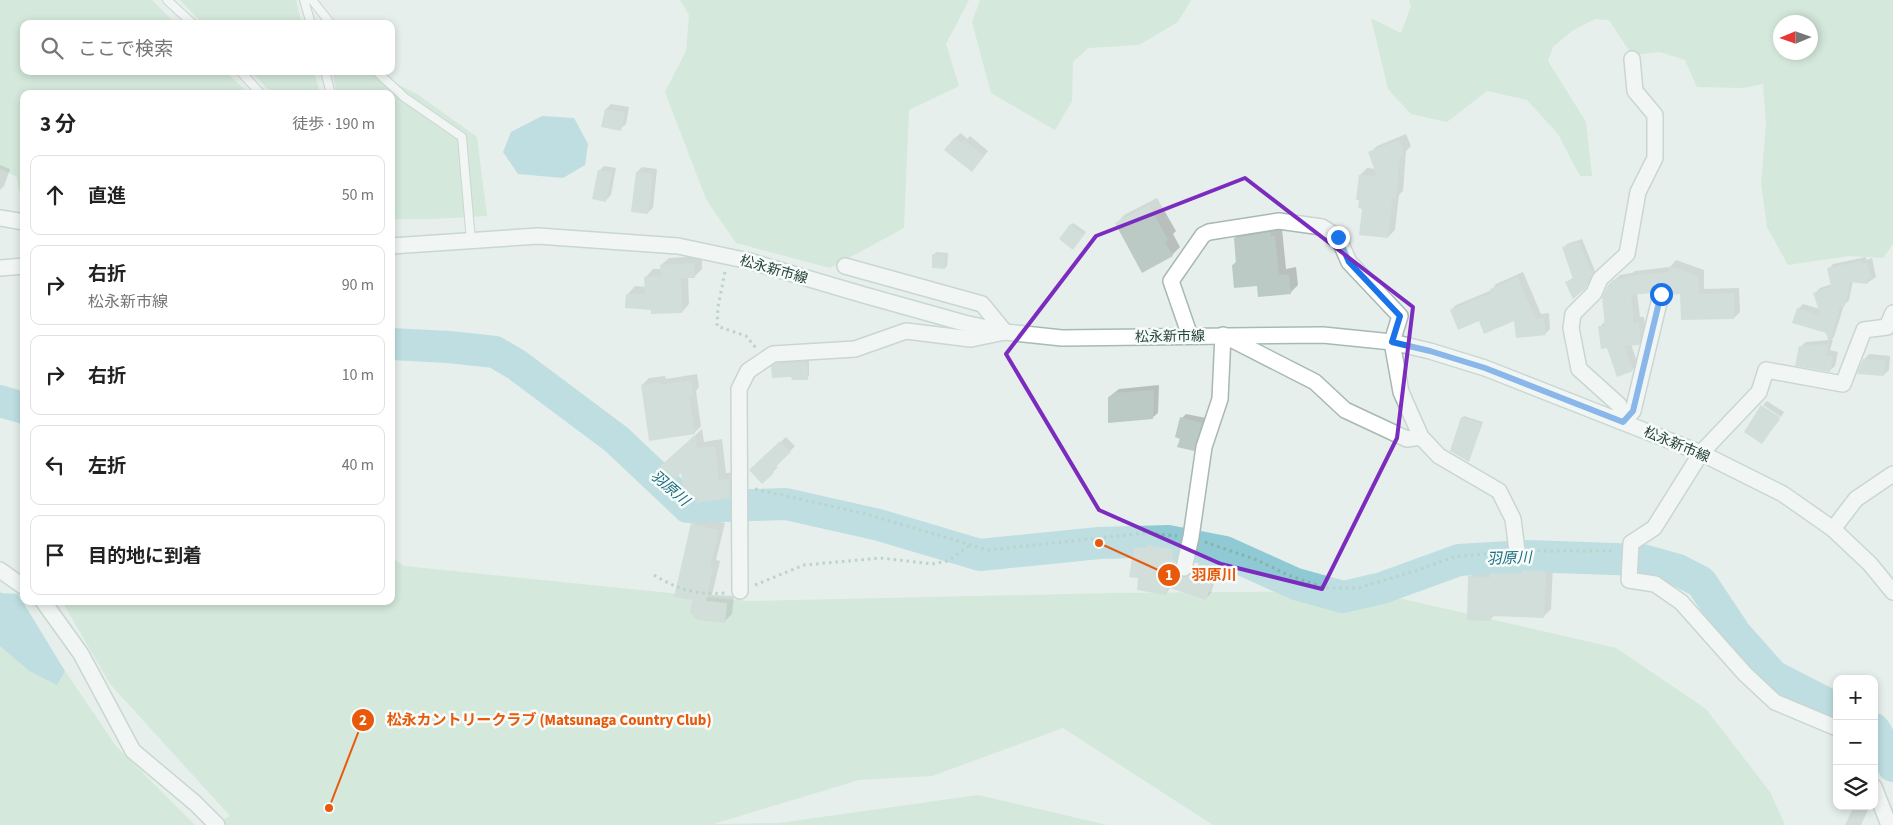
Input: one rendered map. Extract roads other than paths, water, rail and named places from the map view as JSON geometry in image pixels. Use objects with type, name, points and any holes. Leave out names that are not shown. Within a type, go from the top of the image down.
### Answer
[{"type":"street","points":[[1623,422],[1619,405],[1579,369],[1571,328],[1573,314],[1594,293],[1600,279],[1627,254],[1638,192],[1655,158],[1655,115],[1635,91],[1632,59]]},
{"type":"street","points":[[0,218],[20,221]]},
{"type":"street","points":[[1190,336],[1171,280],[1203,235],[1209,232],[1279,221],[1322,227],[1338,237],[1349,262],[1400,316],[1392,342],[1401,392],[1420,437],[1439,456],[1499,491],[1513,519],[1517,551]]},
{"type":"street","name":"松永新市線","points":[[395,246],[538,236],[678,246],[749,261],[964,323],[1005,332],[1062,338],[1323,335],[1392,342],[1430,351],[1485,368],[1701,453],[1783,494],[1833,530],[1870,564],[1893,592]]},
{"type":"street","points":[[0,268],[20,266]]},
{"type":"street","points":[[740,591],[739,389],[748,372],[773,354],[855,350],[906,331],[971,340],[1005,332],[982,304],[845,266]]},
{"type":"street","points":[[1623,422],[1633,411],[1661,294]]},
{"type":"street","points":[[1833,726],[1775,702],[1745,674],[1680,602],[1655,584],[1629,580],[1631,544],[1654,528],[1701,453],[1760,392],[1766,370],[1842,384],[1864,330],[1887,327],[1893,313]]},
{"type":"street","points":[[1184,568],[1191,537],[1204,447],[1220,399],[1223,335],[1315,382],[1345,410],[1407,439],[1420,437]]},
{"type":"street","points":[[1833,530],[1856,499],[1893,474]]},
{"type":"street","points":[[0,570],[20,584]]},
{"type":"street","points":[[46,605],[81,654],[133,751],[195,803],[217,825]]},
{"type":"street","points":[[1878,797],[1889,825]]},
{"type":"lane","points":[[166,0],[188,20]]},
{"type":"lane","points":[[304,0],[310,20]]},
{"type":"lane","points":[[312,0],[328,20]]},
{"type":"lane","points":[[244,75],[257,90]]},
{"type":"lane","points":[[326,75],[330,90]]},
{"type":"lane","points":[[380,75],[404,97],[462,137],[471,241]]},
{"type":"water","points":[[542,116],[574,118],[588,144],[585,165],[563,178],[518,174],[503,152],[511,132]]},
{"type":"water","points":[[0,591],[1,593],[18,594],[20,605],[25,605],[65,671],[57,685],[29,671],[0,646]]},
{"type":"waterway","name":"羽原川","points":[[395,344],[495,352],[517,365],[616,439],[688,507],[786,504],[879,525],[980,555],[1099,543],[1168,541],[1225,552],[1296,584],[1343,597],[1382,588],[1459,560],[1527,556],[1642,560],[1678,570],[1701,582],[1735,633],[1773,676],[1833,707]]},
{"type":"waterway","name":"羽原川","points":[[0,401],[20,407]]},
{"type":"waterway","name":"羽原川","points":[[1878,736],[1890,756],[1893,766]]},
{"type":"place","name":"羽原川","points":[[1099,543]]},
{"type":"place","name":"松永カントリークラブ (Matsunaga Country Club)","points":[[329,808]]}]
